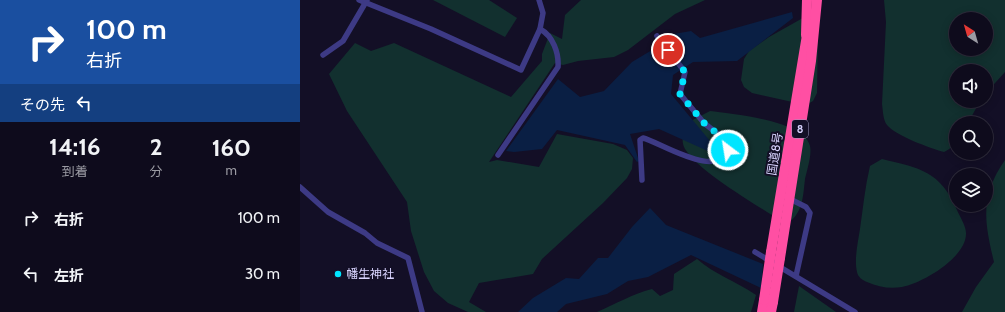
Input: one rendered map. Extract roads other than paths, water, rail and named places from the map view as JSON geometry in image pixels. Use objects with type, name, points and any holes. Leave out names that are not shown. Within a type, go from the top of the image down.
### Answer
[{"type":"highway","points":[[807,0],[809,46]]},
{"type":"highway","name":"国道8号","points":[[762,312],[770,305],[790,199],[809,46],[811,0]]},
{"type":"highway","name":"国道8号","points":[[770,305],[771,252],[817,0]]},
{"type":"highway","points":[[809,46],[822,0]]},
{"type":"street","points":[[359,0],[431,29],[521,70],[540,29],[543,13],[539,0]]},
{"type":"street","points":[[323,55],[343,41],[366,2]]},
{"type":"street","points":[[498,156],[558,67],[558,59],[551,38],[540,29]]},
{"type":"street","points":[[642,180],[640,140],[643,138],[699,160],[707,161],[719,159],[728,150],[729,145],[723,138],[704,123],[680,94],[685,72],[658,38]]},
{"type":"street","points":[[300,187],[328,212],[365,233],[377,244],[408,258],[422,312]]},
{"type":"street","points":[[790,199],[806,207],[810,213],[796,276]]},
{"type":"street","points":[[755,252],[855,312]]},
{"type":"water","points":[[792,12],[793,18],[737,61],[693,62],[673,75],[671,94],[715,147],[710,152],[659,129],[630,134],[639,161],[637,162],[625,145],[557,130],[542,149],[514,152],[506,151],[558,79],[580,97],[604,91],[632,62],[652,50],[668,35],[691,31],[700,38]]},
{"type":"water","points":[[650,208],[666,225],[763,264],[761,288],[691,255],[648,277],[628,281],[607,294],[566,304],[557,312],[518,312],[533,298],[566,278],[579,279],[598,258],[608,258],[632,227]]},
{"type":"place","name":"幡生神社","points":[[338,274]]}]
